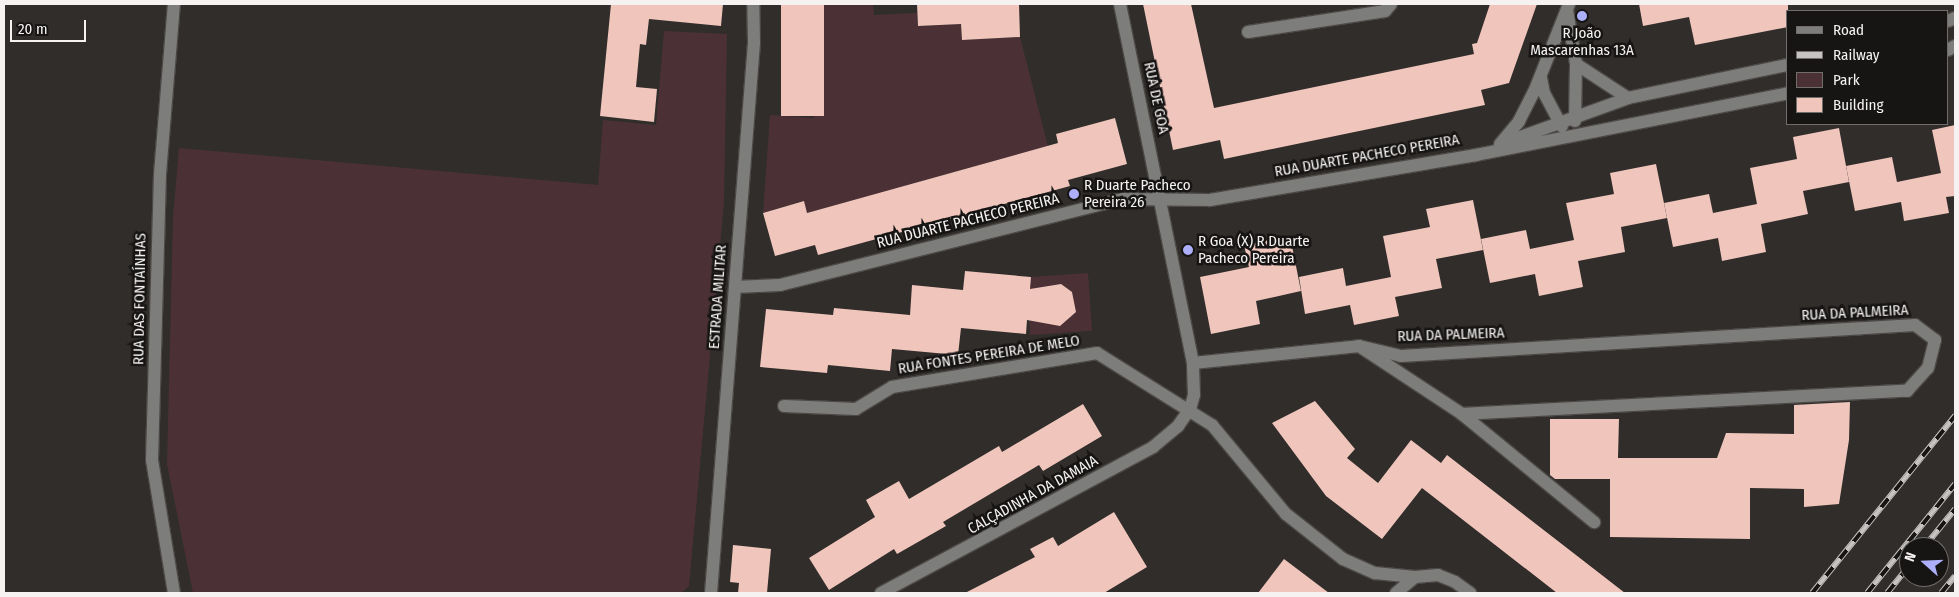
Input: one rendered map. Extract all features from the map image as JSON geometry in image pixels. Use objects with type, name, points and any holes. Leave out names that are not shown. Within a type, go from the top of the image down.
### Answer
[{"type":"street","name":"RUA DAS FONTAÍNHAS","points":[[174,4],[160,174],[152,460],[174,593]]},
{"type":"street","name":"ESTRADA MILITAR","points":[[711,593],[754,44],[753,4]]},
{"type":"street","points":[[1116,4],[1122,17]]},
{"type":"street","name":"RUA DE GOA","points":[[1120,4],[1161,200]]},
{"type":"street","points":[[1248,32],[1385,11],[1391,4]]},
{"type":"street","points":[[1568,7],[1576,64],[1577,114],[1568,135]]},
{"type":"street","points":[[1499,144],[1518,121],[1541,78],[1568,7]]},
{"type":"street","points":[[1576,64],[1628,98]]},
{"type":"street","name":"RUA DUARTE PACHECO PEREIRA","points":[[1476,154],[1558,121],[1628,98],[1786,65]]},
{"type":"street","points":[[1541,78],[1544,93],[1558,121],[1568,135]]},
{"type":"street","name":"RUA DUARTE PACHECO PEREIRA","points":[[735,287],[780,285],[1123,199],[1210,200],[1476,154],[1786,93]]},
{"type":"street","points":[[1161,200],[1193,362],[1194,396],[1190,409]]},
{"type":"street","name":"RUA DA PALMEIRA","points":[[1193,362],[1359,346],[1401,356],[1915,325],[1935,340],[1928,368],[1907,391],[1462,414]]},
{"type":"street","name":"RUA DA PALMEIRA","points":[[1359,346],[1462,414],[1594,522]]},
{"type":"street","name":"RUA FONTES PEREIRA DE MELO","points":[[784,406],[856,409],[892,387],[1097,353],[1190,409],[1224,438],[1258,484],[1286,514],[1343,558],[1376,573],[1415,577],[1438,575],[1455,582],[1470,593]]},
{"type":"street","name":"CALÇADINHA DA DAMAIA","points":[[882,593],[928,571],[1153,447],[1178,426],[1190,409]]},
{"type":"street","points":[[905,593],[928,571]]},
{"type":"street","points":[[1396,593],[1415,577]]},
{"type":"green space","points":[[824,4],[873,4],[874,15],[917,13],[918,26],[961,24],[962,40],[1020,37],[1048,146],[807,213],[803,201],[763,213],[770,115],[814,118]]},
{"type":"green space","points":[[664,31],[727,34],[724,202],[689,586],[681,593],[193,593],[167,464],[173,217],[179,148],[598,185],[603,120],[656,125]]},
{"type":"green space","points":[[1088,273],[1092,331],[1030,335],[1026,277]]},
{"type":"building","points":[[611,4],[723,4],[721,26],[649,19],[646,45],[640,44],[636,87],[657,89],[654,122],[600,116]]},
{"type":"building","points":[[781,4],[824,4],[824,116],[781,116]]},
{"type":"building","points":[[917,4],[1019,4],[1020,37],[962,40],[961,24],[918,26]]},
{"type":"building","points":[[1143,4],[1191,4],[1214,108],[1474,54],[1472,44],[1477,43],[1490,4],[1537,4],[1509,83],[1481,90],[1485,105],[1224,159],[1220,140],[1173,150]]},
{"type":"building","points":[[1639,4],[1788,4],[1786,27],[1695,45],[1689,17],[1643,26]]},
{"type":"building","points":[[1115,118],[1127,164],[1068,180],[1070,186],[818,255],[815,245],[775,256],[763,213],[804,201],[807,213],[1058,143],[1056,134]]},
{"type":"building","points":[[1955,125],[1955,196],[1946,197],[1949,213],[1904,221],[1901,202],[1855,211],[1846,166],[1892,157],[1897,182],[1941,173],[1932,130]]},
{"type":"building","points":[[1839,128],[1849,182],[1803,191],[1808,214],[1761,224],[1766,252],[1722,261],[1718,238],[1673,247],[1664,203],[1709,194],[1713,213],[1757,204],[1750,168],[1797,159],[1793,137]]},
{"type":"building","points":[[1656,164],[1667,218],[1621,227],[1625,252],[1578,261],[1583,287],[1539,296],[1535,274],[1490,283],[1481,239],[1526,230],[1530,249],[1574,240],[1566,203],[1614,194],[1610,173]]},
{"type":"building","points":[[1473,200],[1483,250],[1436,259],[1442,288],[1395,297],[1399,316],[1354,325],[1350,305],[1305,314],[1299,277],[1343,268],[1346,286],[1391,277],[1383,236],[1430,227],[1426,209]]},
{"type":"building","points":[[1290,236],[1301,291],[1256,301],[1260,324],[1211,334],[1200,277],[1249,267],[1244,245]]},
{"type":"building","points":[[965,271],[1031,277],[1030,289],[1061,284],[1072,292],[1076,312],[1060,326],[1027,320],[1026,334],[961,328],[958,355],[892,349],[890,371],[828,365],[827,373],[760,367],[766,309],[833,315],[834,308],[910,315],[912,285],[963,290]]},
{"type":"building","points":[[1315,401],[1355,449],[1347,458],[1378,483],[1411,440],[1441,463],[1447,455],[1625,593],[1557,593],[1422,488],[1382,539],[1326,496],[1272,423]]},
{"type":"building","points":[[1850,402],[1849,440],[1839,504],[1804,507],[1804,489],[1750,488],[1750,539],[1610,537],[1610,479],[1555,479],[1550,475],[1550,419],[1619,419],[1618,458],[1717,458],[1726,433],[1794,434],[1794,405]]},
{"type":"building","points":[[1083,404],[1102,436],[1043,471],[1039,465],[943,522],[946,526],[897,554],[894,549],[829,590],[809,558],[875,517],[866,500],[899,481],[909,499],[999,446],[1002,452]]},
{"type":"building","points":[[1114,512],[1147,567],[1104,593],[965,593],[1035,557],[1030,549],[1053,537],[1058,546]]},
{"type":"building","points":[[733,545],[771,549],[767,593],[738,593],[739,583],[730,582]]},
{"type":"building","points":[[1284,559],[1329,593],[1258,593]]},
{"type":"railway","points":[[1812,593],[1955,416]]},
{"type":"railway","points":[[1867,593],[1955,484]]},
{"type":"railway","points":[[1932,537],[1955,509]]},
{"type":"railway","points":[[1941,593],[1955,576]]},
{"type":"railway","points":[[1887,593],[1899,578]]},
{"type":"place","name":"R João Mascarenhas 13A","points":[[1582,16]]},
{"type":"place","name":"R Duarte Pacheco Pereira 26","points":[[1074,194]]},
{"type":"place","name":"R Goa (X) R Duarte Pacheco Pereira","points":[[1188,250]]}]
